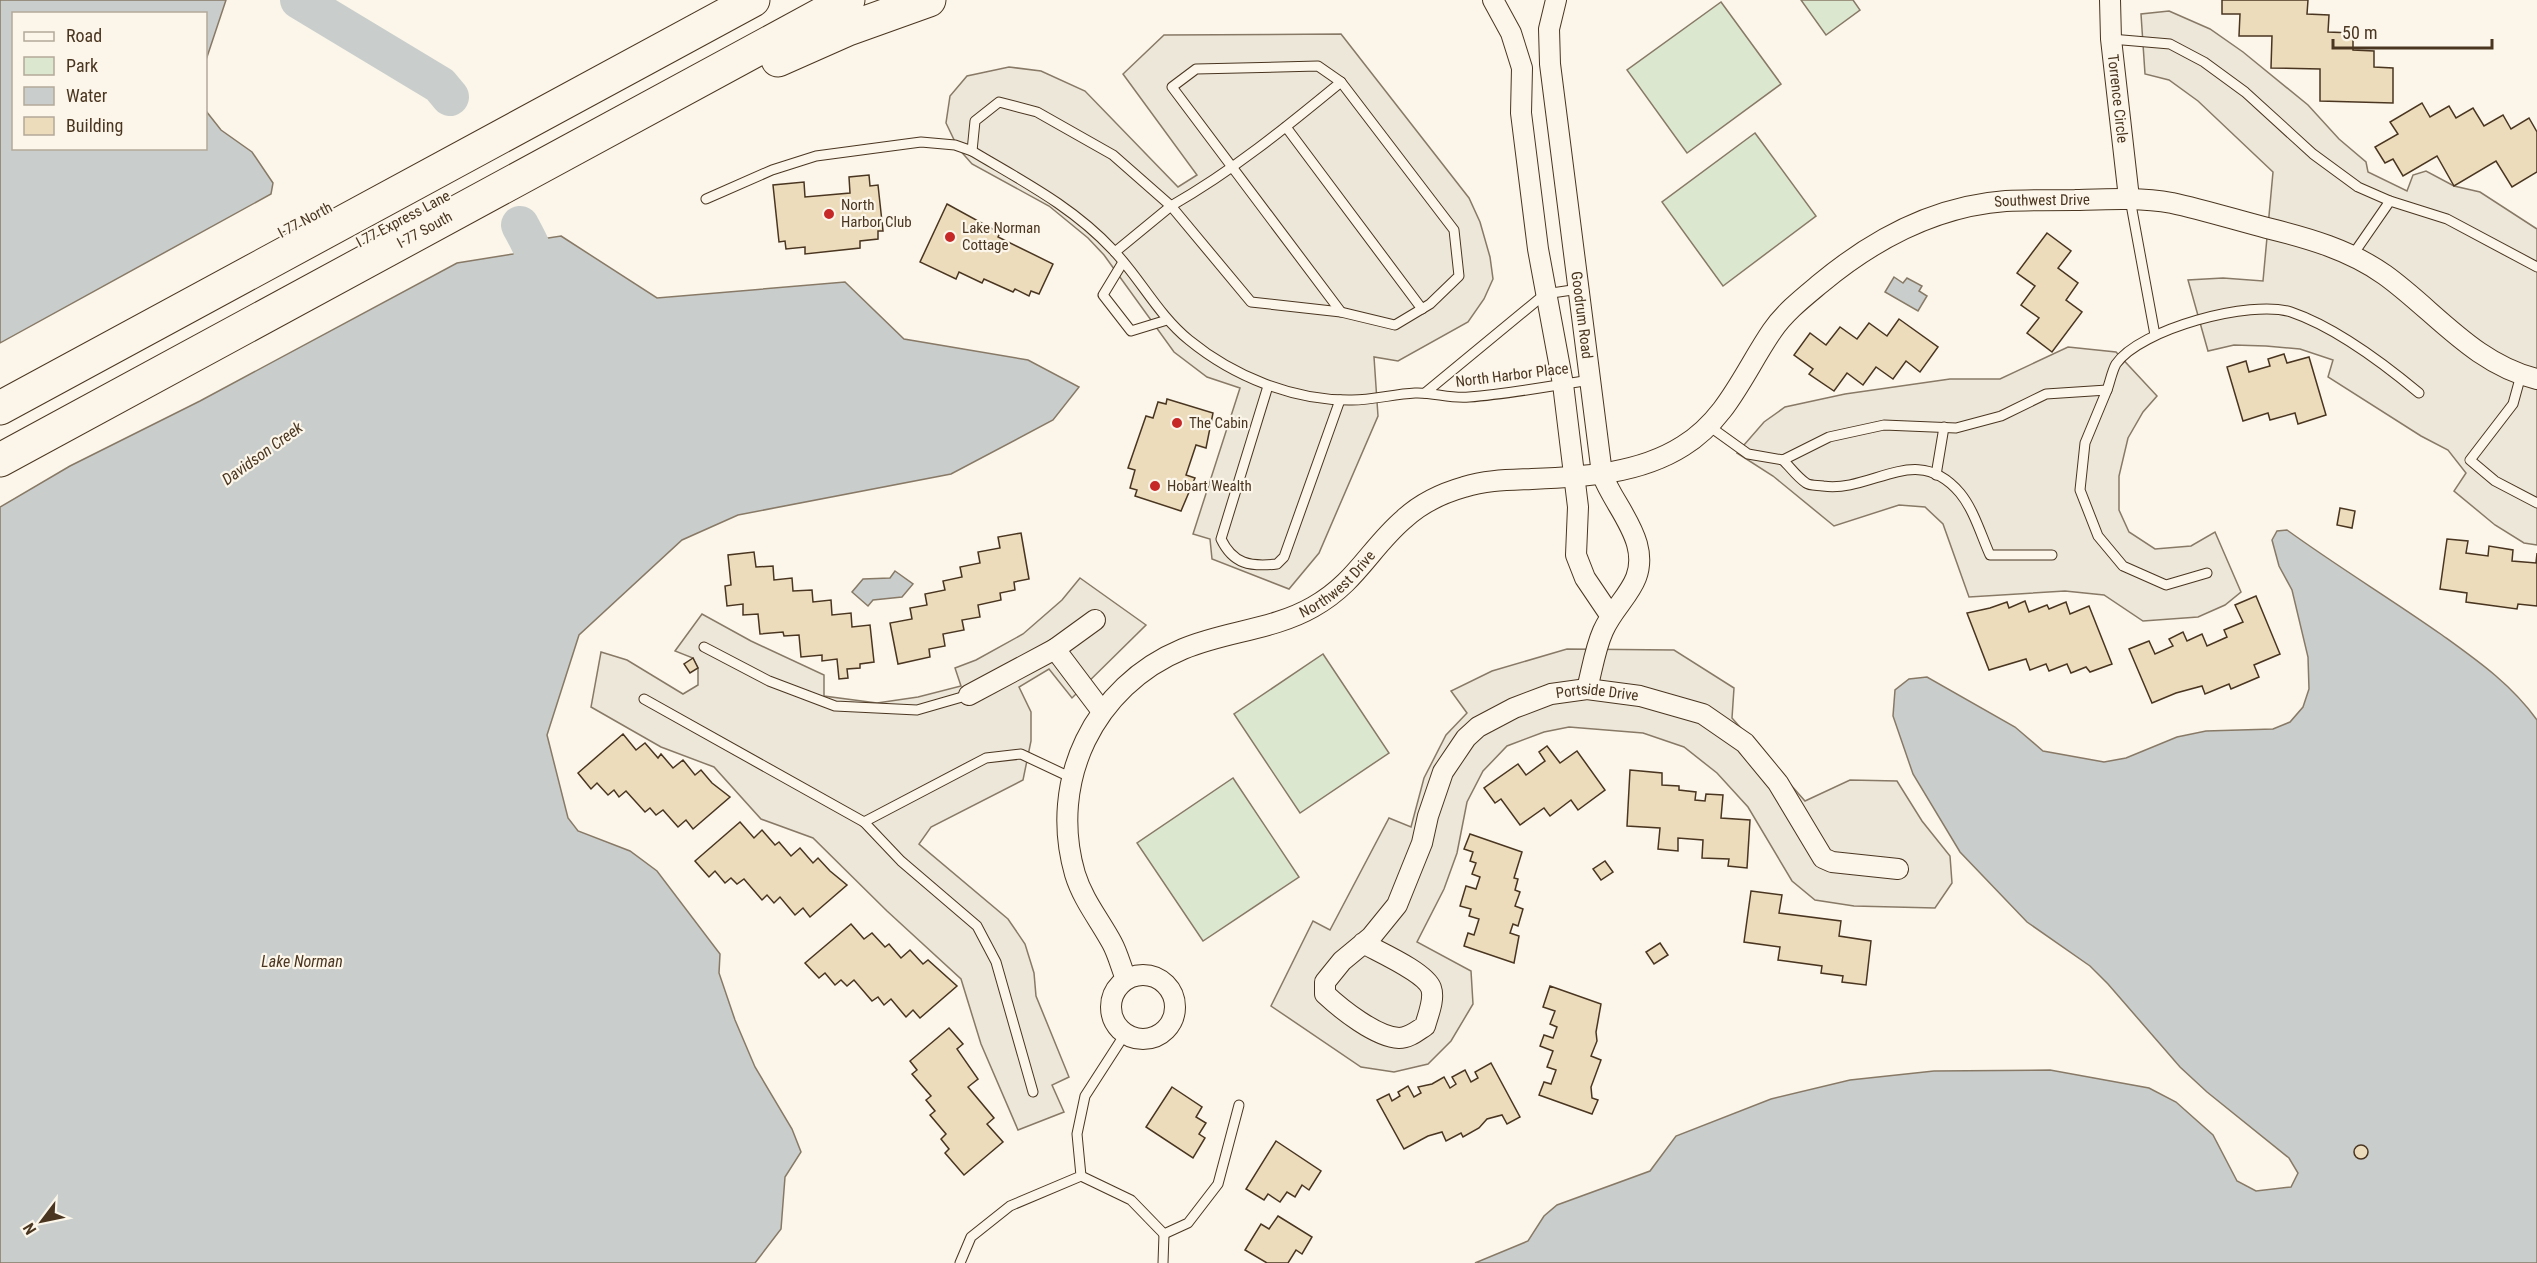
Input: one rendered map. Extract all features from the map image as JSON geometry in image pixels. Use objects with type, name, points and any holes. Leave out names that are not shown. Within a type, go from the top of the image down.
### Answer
[{"type":"highway","name":"I-77 North","points":[[0,385],[710,0]]},
{"type":"highway","name":"I 77 Express Lane","points":[[0,408],[753,0]]},
{"type":"highway","name":"I 77 Express Lane","points":[[0,437],[806,0]]},
{"type":"highway","name":"I-77 South","points":[[0,460],[848,0]]},
{"type":"highway","points":[[576,148],[848,29],[929,0]]},
{"type":"street","name":"Goodrum Road","points":[[1493,0],[1511,33],[1522,68],[1521,113],[1545,294],[1563,384],[1575,478],[1578,507],[1576,555],[1585,578],[1610,615]]},
{"type":"street","name":"Goodrum Road","points":[[1556,0],[1549,29],[1550,64],[1602,474],[1613,499],[1632,531],[1639,555],[1632,589],[1610,615],[1597,649],[1587,689]]},
{"type":"street","name":"Torrence Circle","points":[[2110,0],[2111,39],[2129,198]]},
{"type":"street","name":"Southwest Drive","points":[[1602,474],[1636,467],[1665,457],[1688,444],[1709,426],[1729,403],[1773,330],[1792,307],[1846,263],[1898,231],[1930,218],[1965,208],[2003,201],[2129,198],[2171,203],[2312,239],[2352,256],[2382,273],[2473,350],[2493,363],[2529,377]]},
{"type":"street","name":"Northwest Drive","points":[[1126,979],[1113,944],[1082,894],[1074,872],[1069,847],[1067,812],[1072,778],[1084,741],[1101,710],[1139,674],[1180,650],[1209,639],[1281,622],[1319,604],[1355,575],[1401,520],[1432,500],[1466,486],[1487,482],[1575,478],[1602,474]]},
{"type":"street","points":[[969,695],[1055,649],[1095,620]]},
{"type":"street","points":[[1055,649],[1101,710]]},
{"type":"street","name":"Portside Drive","points":[[1363,943],[1397,905],[1422,843],[1428,816],[1443,772],[1466,738],[1478,727],[1514,708],[1551,694],[1587,689],[1640,696],[1703,714],[1745,743],[1778,783],[1823,858],[1832,862],[1898,869]]},
{"type":"street","points":[[1363,943],[1423,978],[1431,989],[1425,1026],[1400,1038],[1385,1035],[1341,1010],[1325,994],[1324,981],[1363,943]]},
{"type":"street","points":[[1145,974],[1164,982],[1171,990],[1175,1010],[1166,1030],[1146,1039],[1125,1034],[1117,1026],[1112,1015],[1111,1004],[1118,986],[1126,979],[1145,974]]},
{"type":"lane","points":[[2111,39],[2170,44],[2204,62],[2245,92],[2313,154],[2358,187],[2390,201],[2446,219],[2537,267]]},
{"type":"lane","points":[[972,151],[975,121],[999,102],[1037,112],[1113,155],[1171,206],[1251,302],[1341,312],[1395,325],[1422,309],[1459,276],[1454,230],[1341,82],[1318,66],[1196,69],[1172,87],[1341,312]]},
{"type":"lane","points":[[1115,252],[1171,206],[1233,168],[1341,82]]},
{"type":"lane","points":[[1286,127],[1422,309]]},
{"type":"lane","name":"North Harbor Place","points":[[706,199],[772,170],[816,156],[921,142],[955,145],[972,151],[1073,212],[1115,252],[1169,322],[1205,352],[1268,386],[1340,400],[1425,393],[1452,398],[1468,398],[1590,380]]},
{"type":"lane","points":[[2129,198],[2155,335]]},
{"type":"lane","points":[[2352,256],[2390,201]]},
{"type":"lane","points":[[1123,262],[1103,295],[1131,331],[1169,322]]},
{"type":"lane","points":[[1425,393],[1545,294],[1579,289]]},
{"type":"lane","points":[[2207,573],[2166,585],[2123,566],[2098,536],[2080,490],[2085,443],[2116,364],[2140,343],[2155,335],[2216,315],[2277,309],[2315,323],[2380,361],[2419,393]]},
{"type":"lane","points":[[2529,377],[2513,404],[2470,460],[2495,481],[2537,503]]},
{"type":"lane","points":[[1268,386],[1221,539],[1227,552],[1238,560],[1259,566],[1277,564],[1284,558],[1340,400]]},
{"type":"lane","points":[[1783,460],[1829,437],[1884,425],[1956,428],[2001,416],[2046,394],[2107,390]]},
{"type":"lane","points":[[1709,426],[1748,454],[1783,460],[1807,484],[1838,488],[1899,470],[1923,469],[1949,482],[1967,503],[1990,555],[2052,555]]},
{"type":"lane","points":[[1936,475],[1944,427]]},
{"type":"lane","points":[[704,647],[769,681],[835,706],[916,710],[969,695]]},
{"type":"lane","points":[[644,699],[864,822],[901,861],[977,926],[996,962],[1033,1092]]},
{"type":"lane","points":[[864,822],[986,758],[1021,754],[1072,778]]},
{"type":"lane","points":[[1081,1176],[1077,1134],[1085,1096],[1125,1034]]},
{"type":"lane","points":[[1164,1234],[1188,1222],[1218,1184],[1239,1105]]},
{"type":"lane","points":[[960,1263],[971,1237],[1010,1206],[1081,1176],[1131,1200],[1164,1234],[1163,1263]]},
{"type":"green space","points":[[1801,0],[1853,0],[1860,10],[1826,35]]},
{"type":"green space","points":[[1721,2],[1781,84],[1687,153],[1627,70]]},
{"type":"green space","points":[[1755,133],[1816,216],[1723,286],[1662,202]]},
{"type":"green space","points":[[1323,654],[1389,753],[1300,813],[1234,714]]},
{"type":"green space","points":[[1233,778],[1299,877],[1203,941],[1137,843]]},
{"type":"shaded area","points":[[2169,11],[2210,29],[2243,52],[2308,105],[2339,139],[2366,162],[2368,172],[2407,191],[2413,175],[2426,171],[2454,186],[2480,192],[2537,229],[2537,545],[2524,543],[2495,525],[2454,491],[2466,473],[2448,450],[2421,436],[2328,377],[2333,360],[2300,349],[2266,346],[2234,345],[2208,351],[2188,280],[2223,278],[2263,281],[2273,172],[2198,101],[2169,80],[2145,74],[2141,14]]},
{"type":"shaded area","points":[[1341,34],[1469,198],[1480,222],[1490,257],[1493,279],[1484,299],[1468,322],[1398,361],[1374,357],[1378,416],[1319,553],[1289,589],[1212,559],[1210,539],[1193,534],[1240,388],[1207,377],[1174,352],[1104,255],[1088,238],[1049,206],[972,164],[958,148],[946,123],[950,96],[967,76],[1009,67],[1041,71],[1085,91],[1178,187],[1197,175],[1123,74],[1164,35]]},
{"type":"shaded area","points":[[2068,347],[2116,352],[2157,396],[2143,412],[2128,438],[2119,476],[2119,510],[2129,532],[2155,549],[2191,546],[2215,532],[2241,592],[2225,605],[2198,617],[2143,621],[2104,595],[2065,591],[1969,597],[1943,524],[1925,507],[1899,505],[1834,526],[1773,476],[1737,453],[1764,422],[1785,407],[1845,394],[1950,379],[2000,379]]},
{"type":"shaded area","points":[[1080,578],[1146,625],[1072,698],[1049,669],[1019,687],[1031,712],[1031,741],[1023,780],[931,827],[919,844],[1008,919],[1025,944],[1034,973],[1036,996],[1069,1077],[1052,1085],[1064,1112],[1018,1130],[981,1044],[961,979],[887,911],[813,838],[761,819],[714,767],[661,747],[591,707],[601,652],[627,660],[683,694],[698,685],[698,668],[693,658],[675,651],[702,614],[751,641],[824,675],[824,696],[877,703],[918,697],[961,686],[955,668],[976,660],[1023,634],[1062,600]]},
{"type":"shaded area","points":[[1567,649],[1674,650],[1734,688],[1732,718],[1805,801],[1850,780],[1897,781],[1922,821],[1950,856],[1952,883],[1935,908],[1854,906],[1815,900],[1792,881],[1748,807],[1717,773],[1684,747],[1643,733],[1569,727],[1544,732],[1507,746],[1483,771],[1467,802],[1457,853],[1444,889],[1417,942],[1471,971],[1473,1004],[1451,1041],[1428,1064],[1394,1072],[1361,1067],[1271,1006],[1313,921],[1330,930],[1389,818],[1411,827],[1424,778],[1446,735],[1467,713],[1451,691],[1492,671]]},
{"type":"water","points":[[0,0],[226,0],[207,57],[207,12],[12,12],[12,150],[207,150],[207,112],[221,130],[252,152],[273,183],[271,194],[0,343]]},
{"type":"water","name":"Lake Norman","points":[[561,236],[657,298],[845,282],[904,339],[1028,360],[1079,387],[1053,420],[951,474],[738,515],[682,540],[579,635],[547,735],[568,818],[578,831],[630,851],[657,871],[720,954],[719,973],[735,1020],[755,1067],[792,1129],[801,1152],[785,1177],[781,1229],[755,1263],[0,1263],[0,507],[70,466],[200,401],[457,263],[513,254],[529,241]]},
{"type":"water","points":[[1894,277],[1903,283],[1907,278],[1922,286],[1919,291],[1927,296],[1918,311],[1885,292]]},
{"type":"water","points":[[2287,530],[2468,654],[2505,684],[2537,720],[2537,1263],[1475,1263],[1528,1241],[1544,1216],[1557,1205],[1650,1171],[1676,1136],[1771,1099],[1850,1080],[1934,1071],[2050,1070],[2149,1088],[2176,1102],[2213,1135],[2237,1181],[2256,1191],[2291,1187],[2298,1173],[2289,1158],[2207,1092],[2180,1067],[2090,966],[2027,922],[1960,852],[1913,774],[1893,716],[1895,690],[1909,679],[1927,677],[2015,727],[2043,751],[2104,762],[2126,758],[2177,737],[2206,731],[2273,729],[2290,722],[2303,707],[2309,689],[2308,657],[2292,590],[2279,566],[2272,540],[2277,531]]},
{"type":"water","points":[[895,571],[913,584],[902,597],[873,600],[868,606],[852,592],[863,579],[890,578]]},
{"type":"building","points":[[2222,0],[2308,0],[2307,14],[2329,15],[2328,32],[2353,33],[2353,50],[2374,51],[2374,67],[2393,68],[2393,103],[2320,101],[2320,69],[2271,68],[2272,36],[2239,36],[2240,14],[2222,14]]},
{"type":"building","points":[[2422,103],[2430,117],[2449,106],[2456,118],[2473,108],[2484,126],[2503,115],[2511,129],[2529,118],[2537,132],[2537,172],[2512,187],[2496,161],[2454,186],[2437,156],[2403,176],[2393,159],[2385,163],[2375,147],[2398,134],[2390,122]]},
{"type":"building","name":"North Harbor Club","points":[[869,175],[870,186],[878,185],[883,231],[878,231],[878,239],[860,241],[860,248],[805,254],[805,247],[786,249],[785,241],[779,242],[773,185],[804,182],[805,197],[850,193],[849,177]]},
{"type":"building","points":[[947,204],[1000,233],[998,237],[1053,264],[1039,294],[1031,291],[1029,296],[1015,289],[1013,292],[984,279],[982,283],[959,272],[956,279],[920,262]]},
{"type":"building","points":[[2047,233],[2071,251],[2058,268],[2078,283],[2066,300],[2082,312],[2052,352],[2027,333],[2039,318],[2021,305],[2035,286],[2017,273]]},
{"type":"building","points":[[1899,319],[1938,347],[1920,372],[1906,361],[1893,379],[1876,367],[1863,385],[1847,373],[1834,391],[1809,374],[1813,369],[1794,355],[1810,333],[1826,345],[1840,327],[1857,339],[1869,323],[1887,336]]},
{"type":"building","points":[[2284,354],[2287,363],[2309,357],[2326,415],[2298,424],[2295,413],[2270,420],[2268,413],[2243,421],[2227,367],[2246,361],[2249,372],[2270,366],[2268,359]]},
{"type":"building","points":[[1167,399],[1213,413],[1206,448],[1196,445],[1186,475],[1195,478],[1181,511],[1135,496],[1137,490],[1130,488],[1135,470],[1128,468],[1146,416],[1153,418],[1158,402],[1166,404]]},
{"type":"building","points":[[2340,508],[2355,511],[2352,528],[2337,525]]},
{"type":"building","points":[[1021,533],[1029,579],[1014,582],[1015,590],[1000,593],[1001,600],[978,605],[980,617],[962,620],[964,630],[943,634],[945,646],[929,649],[930,657],[898,664],[890,623],[912,619],[910,608],[927,605],[925,594],[945,590],[943,581],[962,577],[960,567],[980,563],[978,552],[1000,548],[998,537]]},
{"type":"building","points":[[2447,539],[2468,541],[2466,553],[2488,556],[2489,546],[2513,550],[2512,561],[2536,563],[2537,553],[2537,606],[2518,604],[2517,609],[2466,602],[2467,593],[2440,589]]},
{"type":"building","points":[[754,552],[756,567],[773,566],[774,580],[792,578],[793,591],[812,590],[813,602],[831,600],[832,615],[851,613],[852,627],[870,625],[874,662],[860,664],[860,668],[847,669],[848,678],[839,679],[837,659],[822,661],[822,655],[801,657],[799,635],[784,636],[783,632],[760,634],[758,614],[743,615],[743,604],[727,606],[725,586],[731,585],[728,555]]},
{"type":"building","points":[[2256,596],[2280,654],[2254,665],[2259,677],[2231,689],[2229,684],[2205,694],[2202,686],[2152,703],[2129,649],[2149,641],[2155,654],[2173,646],[2169,639],[2183,632],[2187,641],[2202,634],[2207,646],[2227,637],[2224,630],[2243,622],[2235,605]]},
{"type":"building","points":[[2025,601],[2029,612],[2047,605],[2049,609],[2066,602],[2070,614],[2089,606],[2112,664],[2090,672],[2086,667],[2071,673],[2067,664],[2049,671],[2046,664],[2030,670],[2026,659],[1989,670],[1967,613],[2007,602],[2009,608]]},
{"type":"building","points":[[693,658],[698,668],[690,673],[684,664]]},
{"type":"building","points":[[623,734],[636,750],[645,743],[658,758],[661,754],[673,768],[683,760],[695,775],[701,770],[712,783],[730,797],[693,829],[686,820],[678,827],[663,810],[656,815],[650,808],[645,812],[626,791],[619,797],[614,790],[608,795],[597,783],[591,789],[578,773]]},
{"type":"building","points":[[1547,746],[1560,763],[1577,751],[1605,790],[1578,810],[1571,800],[1550,816],[1544,808],[1520,825],[1501,799],[1495,803],[1484,788],[1518,764],[1526,775],[1545,761],[1539,752]]},
{"type":"building","points":[[1630,770],[1662,773],[1662,785],[1679,786],[1679,790],[1696,792],[1695,800],[1705,801],[1706,794],[1723,795],[1721,818],[1750,820],[1747,868],[1728,866],[1729,859],[1702,858],[1703,840],[1678,838],[1678,851],[1658,849],[1660,828],[1627,826]]},
{"type":"building","points":[[740,822],[754,838],[762,830],[775,845],[779,842],[791,856],[800,848],[813,863],[818,858],[847,885],[810,917],[803,908],[795,915],[780,897],[774,903],[767,895],[762,900],[744,879],[737,884],[731,878],[725,883],[715,871],[709,877],[695,861]]},
{"type":"building","points":[[1470,834],[1522,852],[1514,878],[1518,879],[1515,890],[1520,892],[1515,906],[1523,909],[1518,926],[1513,924],[1510,933],[1519,936],[1514,963],[1464,946],[1468,933],[1474,935],[1479,919],[1469,916],[1471,909],[1460,906],[1466,886],[1476,889],[1480,877],[1472,874],[1476,863],[1470,861],[1473,852],[1464,849]]},
{"type":"building","points":[[1605,861],[1613,872],[1601,880],[1593,869]]},
{"type":"building","points":[[1751,891],[1782,895],[1779,913],[1841,921],[1839,936],[1871,941],[1866,985],[1842,982],[1843,976],[1821,973],[1822,966],[1778,960],[1780,947],[1744,942]]},
{"type":"building","points":[[851,924],[864,939],[872,933],[885,947],[889,944],[901,958],[910,950],[923,964],[928,960],[957,986],[920,1018],[913,1010],[906,1017],[891,999],[884,1005],[878,997],[872,1001],[854,980],[847,986],[841,980],[835,985],[825,973],[819,978],[805,963]]},
{"type":"building","points":[[1660,943],[1668,955],[1654,964],[1646,952]]},
{"type":"building","points":[[1550,986],[1601,1004],[1596,1032],[1597,1041],[1591,1056],[1601,1060],[1591,1087],[1592,1098],[1598,1100],[1592,1114],[1539,1095],[1544,1082],[1551,1084],[1556,1070],[1547,1067],[1553,1051],[1540,1046],[1544,1035],[1553,1038],[1557,1027],[1550,1024],[1555,1011],[1543,1007]]},
{"type":"building","points":[[949,1028],[963,1044],[957,1049],[978,1079],[968,1087],[994,1118],[987,1124],[1003,1142],[964,1175],[945,1153],[949,1149],[941,1139],[946,1134],[930,1115],[935,1111],[926,1100],[931,1096],[912,1074],[917,1070],[910,1061]]},
{"type":"building","points":[[1491,1063],[1520,1117],[1507,1124],[1502,1115],[1487,1119],[1479,1128],[1463,1137],[1461,1133],[1446,1141],[1442,1132],[1428,1136],[1404,1149],[1377,1100],[1389,1094],[1392,1101],[1400,1096],[1398,1092],[1408,1086],[1414,1097],[1421,1093],[1418,1087],[1432,1084],[1444,1077],[1450,1088],[1456,1084],[1452,1077],[1465,1070],[1471,1082],[1478,1078],[1475,1072]]},
{"type":"building","points":[[1172,1087],[1202,1107],[1196,1117],[1206,1123],[1199,1134],[1205,1138],[1193,1158],[1146,1127]]},
{"type":"building","points":[[1276,1141],[1321,1171],[1309,1190],[1302,1185],[1295,1197],[1287,1192],[1280,1202],[1268,1194],[1264,1200],[1246,1189]]},
{"type":"building","points":[[2361,1145],[2366,1147],[2368,1152],[2366,1157],[2361,1159],[2356,1157],[2354,1152],[2356,1147]]},
{"type":"building","points":[[1278,1216],[1312,1237],[1302,1254],[1296,1250],[1288,1263],[1267,1263],[1245,1250],[1261,1224],[1269,1229]]},
{"type":"waterway","name":"Davidson Creek","points":[[299,0],[440,85],[450,97]]},
{"type":"waterway","name":"Davidson Creek","points":[[512,282],[528,269],[533,257],[530,244],[520,225]]},
{"type":"place","name":"North Harbor Club","points":[[829,214]]},
{"type":"place","name":"Lake Norman Cottage","points":[[950,237]]},
{"type":"place","name":"The Cabin","points":[[1177,423]]},
{"type":"place","name":"Hobart Wealth","points":[[1155,486]]}]
